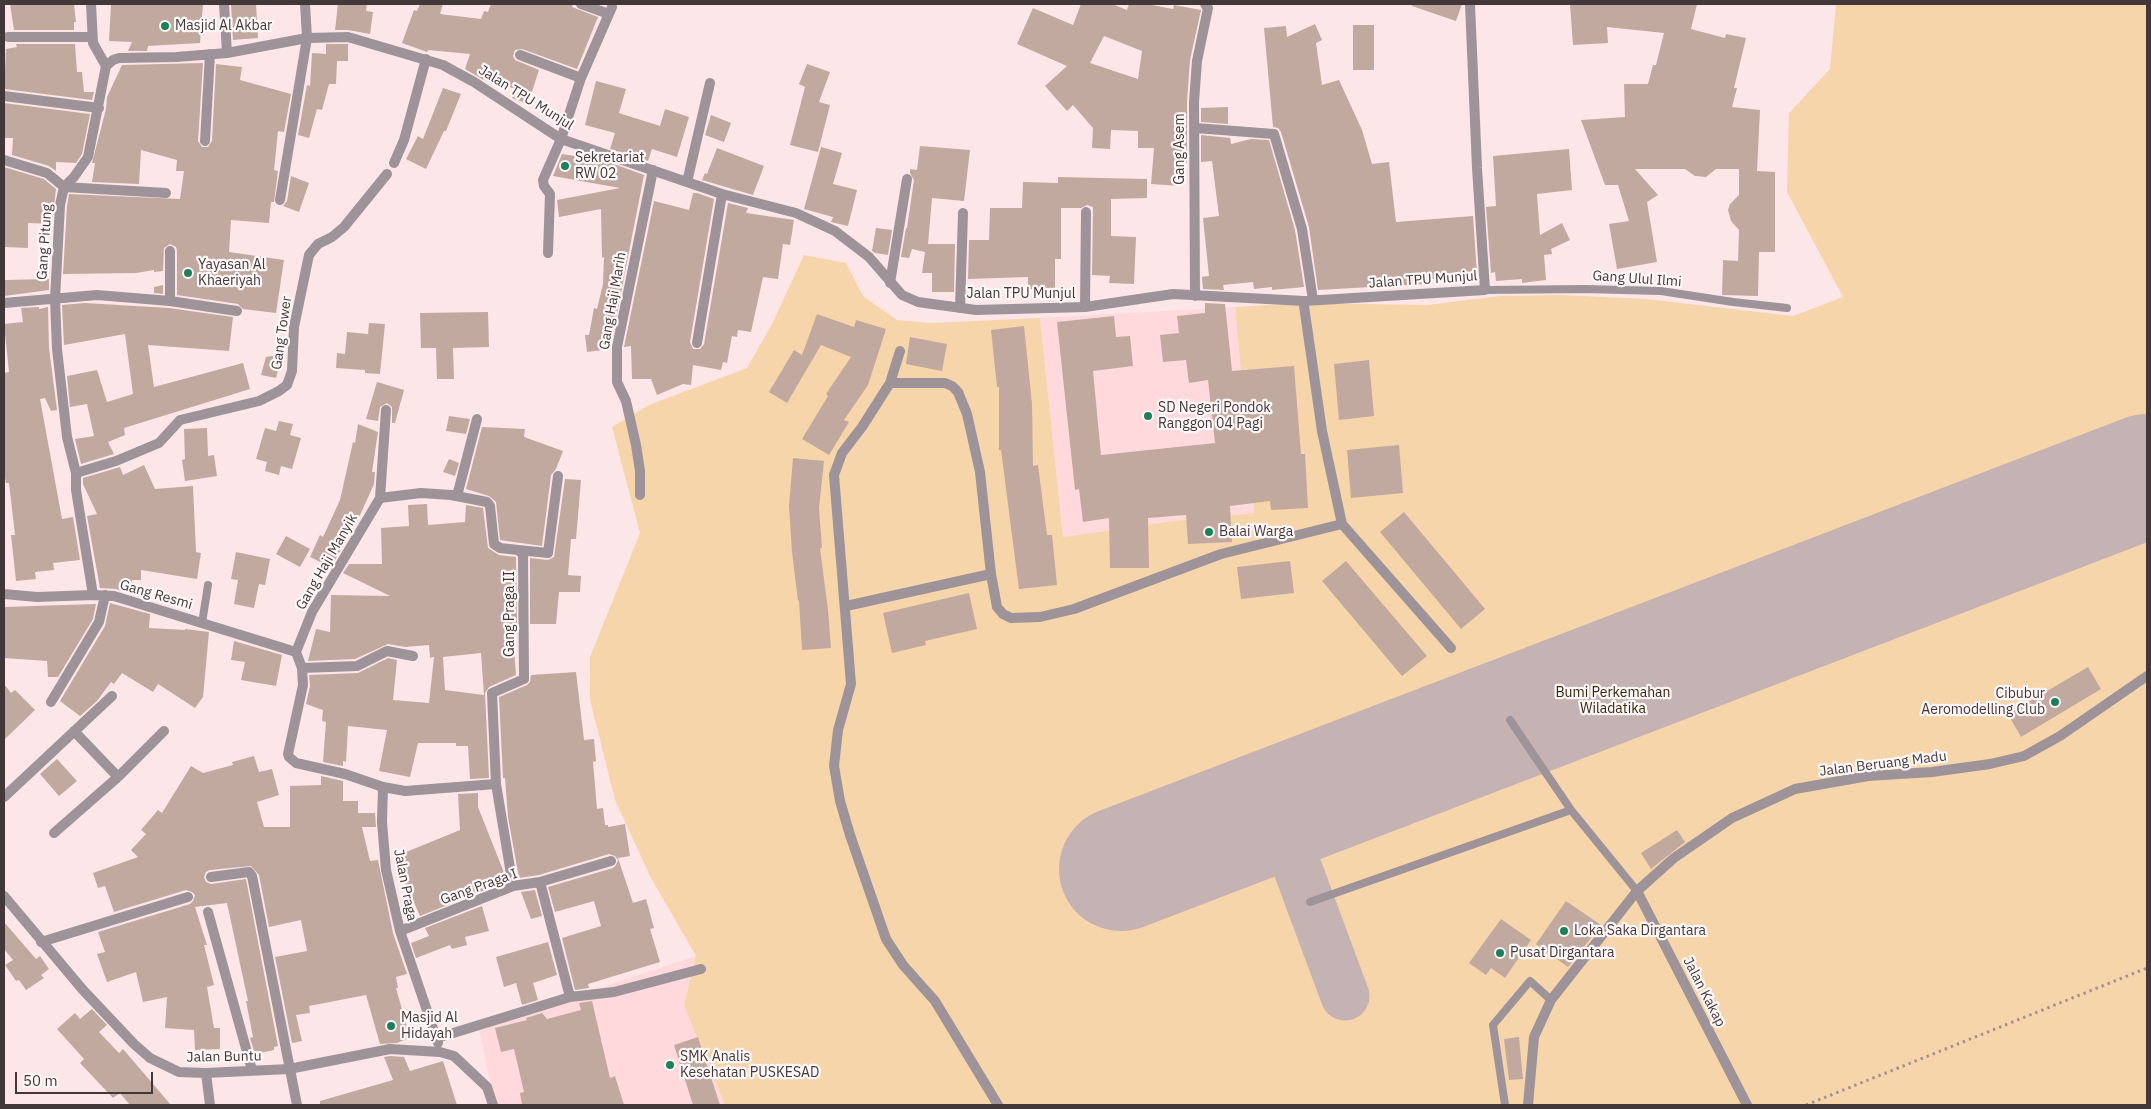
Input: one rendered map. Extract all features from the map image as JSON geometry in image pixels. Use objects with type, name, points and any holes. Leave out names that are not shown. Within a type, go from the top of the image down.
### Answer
[{"type":"street","points":[[64,187],[74,178],[88,157],[106,66],[96,50],[92,37],[91,4]]},
{"type":"street","points":[[224,4],[227,53]]},
{"type":"street","points":[[280,200],[307,38],[305,4]]},
{"type":"street","points":[[548,252],[550,194],[544,186],[543,180],[562,139],[581,78],[610,10],[582,4]]},
{"type":"street","name":"Gang Asem","points":[[1196,296],[1193,184],[1197,61],[1208,8],[1205,4]]},
{"type":"street","name":"Jalan TPU Munjul","points":[[106,66],[118,58],[176,57],[227,53],[307,38],[348,37],[443,65],[474,82],[562,139],[722,194],[796,213],[835,231],[869,256],[902,295],[918,302],[976,310],[1085,307],[1173,294],[1308,303],[1485,290],[1477,168],[1470,4]]},
{"type":"street","points":[[8,37],[92,37]]},
{"type":"street","points":[[205,141],[210,54]]},
{"type":"street","points":[[520,55],[581,78]]},
{"type":"street","points":[[394,163],[404,140],[426,59]]},
{"type":"street","points":[[687,182],[710,83]]},
{"type":"street","points":[[4,96],[99,108]]},
{"type":"street","points":[[1195,128],[1274,134],[1302,228],[1322,431],[1342,524],[1451,648]]},
{"type":"street","points":[[4,160],[47,173],[64,187],[166,193]]},
{"type":"street","name":"Gang Haji Marih","points":[[640,496],[640,471],[636,445],[626,401],[617,382],[617,347],[653,170]]},
{"type":"street","name":"Gang Tower","points":[[76,473],[116,461],[159,443],[180,420],[259,401],[287,385],[292,371],[294,327],[309,255],[318,244],[332,238],[344,227],[386,174]]},
{"type":"street","points":[[890,283],[907,179]]},
{"type":"street","name":"Gang Pitung","points":[[64,187],[60,205],[56,299],[57,349],[66,437],[76,473],[76,490],[93,595]]},
{"type":"street","points":[[697,343],[722,194]]},
{"type":"street","points":[[1085,307],[1086,212]]},
{"type":"street","points":[[960,308],[963,213]]},
{"type":"street","points":[[170,251],[170,301]]},
{"type":"street","points":[[4,303],[97,295],[170,301],[237,311]]},
{"type":"street","points":[[900,351],[890,383],[862,427],[842,453],[834,475],[851,684],[838,730],[834,766],[840,801],[850,835],[876,913],[892,951],[935,1001],[998,1105]]},
{"type":"street","points":[[890,383],[944,383],[952,386],[958,392],[967,414],[980,472],[991,574],[997,606],[1003,614],[1011,618],[1040,616],[1074,609],[1221,554],[1342,524]]},
{"type":"street","points":[[386,410],[380,498],[421,493],[457,496],[487,502],[490,506],[494,544],[500,548],[548,553],[558,476]]},
{"type":"street","points":[[457,496],[477,420]]},
{"type":"street","name":"Gang Haji Manyik","points":[[296,652],[312,612],[380,498]]},
{"type":"street","name":"Gang Praga II","points":[[496,784],[492,692],[524,679],[524,556],[518,550]]},
{"type":"street","points":[[846,606],[991,574]]},
{"type":"street","name":"Gang Resmi","points":[[4,594],[37,597],[114,596],[296,652]]},
{"type":"street","points":[[52,702],[99,622],[105,595]]},
{"type":"street","points":[[302,668],[357,666],[387,651],[413,656]]},
{"type":"street","points":[[296,652],[302,668],[303,684],[288,754],[289,757],[296,763],[345,774],[383,788],[405,791],[496,784],[512,886]]},
{"type":"street","name":"Jalan Beruang Madu","points":[[1528,1105],[1534,1037],[1551,1000],[1637,891],[1674,858],[1732,818],[1795,789],[1868,776],[1932,772],[1990,764],[2024,756],[2060,736],[2147,676]]},
{"type":"street","points":[[4,797],[112,696]]},
{"type":"street","points":[[74,731],[118,777]]},
{"type":"street","points":[[54,833],[118,777],[164,731]]},
{"type":"street","name":"Jalan Praga","points":[[383,788],[382,822],[386,870],[400,931],[437,1038],[440,1052]]},
{"type":"street","name":"Gang Praga I","points":[[400,931],[512,886],[540,882],[611,861]]},
{"type":"street","points":[[212,877],[249,872],[252,876],[297,1105]]},
{"type":"street","points":[[540,882],[570,996]]},
{"type":"street","name":"Jalan Kakap","points":[[1637,891],[1747,1105]]},
{"type":"street","name":"Jalan Buntu","points":[[4,896],[83,990],[134,1044],[150,1058],[178,1072],[206,1073],[289,1069],[390,1049],[440,1052],[454,1056],[487,1087],[493,1105]]},
{"type":"street","points":[[41,942],[188,896]]},
{"type":"street","points":[[208,912],[252,1070]]},
{"type":"street","points":[[437,1038],[570,996],[614,992],[701,969]]},
{"type":"street","points":[[206,1073],[210,1105]]},
{"type":"lane","name":"Gang Ulul Ilmi","points":[[1485,290],[1585,288],[1661,291],[1787,308]]},
{"type":"lane","points":[[202,623],[208,585]]},
{"type":"lane","points":[[1510,720],[1572,810],[1637,891]]},
{"type":"lane","points":[[1310,902],[1572,810]]},
{"type":"lane","points":[[1505,1105],[1493,1025],[1530,981],[1551,1000]]},
{"type":"path","points":[[1806,1105],[2147,968]]},
{"type":"shaded area","name":"SD Negeri Pondok Ranggon 04 Pagi","points":[[1235,307],[1254,513],[1173,521],[1063,537],[1040,318]]},
{"type":"shaded area","points":[[696,956],[684,1005],[727,1105],[495,1105],[479,1028]]},
{"type":"green space","name":"Bumi Perkemahan Wiladatika","points":[[1836,4],[2147,4],[2147,1105],[725,1105],[684,1005],[696,956],[650,876],[615,800],[590,700],[590,657],[640,533],[612,427],[649,405],[747,368],[772,324],[804,255],[846,263],[863,296],[897,320],[930,323],[1040,318],[1063,537],[1173,521],[1254,513],[1235,307],[1304,303],[1427,305],[1500,296],[1561,295],[1646,299],[1793,316],[1843,297],[1787,192],[1789,113],[1830,69]]},
{"type":"building","points":[[10,4],[74,4],[76,22],[74,22],[74,30],[14,30]]},
{"type":"building","name":"Masjid Al Akbar","points":[[111,4],[203,4],[200,43],[148,46],[147,51],[128,51],[132,42],[109,41]]},
{"type":"building","points":[[231,4],[256,4],[258,38],[233,40]]},
{"type":"building","points":[[338,4],[367,4],[366,11],[373,12],[370,34],[335,30]]},
{"type":"building","points":[[420,4],[443,4],[440,14],[481,19],[484,11],[488,12],[491,4],[573,4],[572,7],[598,17],[577,69],[522,49],[515,50],[513,56],[515,60],[539,70],[528,104],[512,98],[516,89],[482,79],[465,69],[470,54],[428,50],[427,52],[402,43],[414,10],[417,11]]},
{"type":"building","points":[[1081,4],[1112,4],[1127,10],[1129,4],[1147,4],[1173,9],[1174,5],[1201,10],[1190,60],[1187,102],[1187,163],[1182,164],[1180,186],[1151,184],[1154,148],[1138,148],[1138,131],[1111,130],[1110,149],[1092,148],[1093,128],[1073,105],[1067,111],[1045,86],[1067,66],[1017,44],[1033,8],[1073,25]],"holes":[[[1104,36],[1142,51],[1138,79],[1090,63]]]},
{"type":"building","points":[[1412,4],[1462,4],[1456,21],[1412,6]]},
{"type":"building","points":[[1570,4],[1697,4],[1691,29],[1725,38],[1726,34],[1746,38],[1734,88],[1737,88],[1732,107],[1760,110],[1757,171],[1775,172],[1775,252],[1759,252],[1758,296],[1722,295],[1723,260],[1738,261],[1739,230],[1731,221],[1728,210],[1730,204],[1739,195],[1739,169],[1716,169],[1706,177],[1695,176],[1685,169],[1635,169],[1658,195],[1647,202],[1657,262],[1617,269],[1609,224],[1629,221],[1618,185],[1605,185],[1581,120],[1625,117],[1624,84],[1648,84],[1653,65],[1656,65],[1664,33],[1607,27],[1608,43],[1573,45]]},
{"type":"building","points":[[1315,24],[1322,40],[1316,43],[1322,85],[1339,80],[1362,130],[1372,164],[1389,162],[1396,222],[1473,216],[1477,274],[1424,280],[1424,284],[1318,290],[1309,227],[1281,132],[1278,128],[1273,127],[1264,28],[1286,26],[1287,37]]},
{"type":"building","points":[[1353,25],[1374,25],[1374,70],[1353,70]]},
{"type":"building","points":[[16,44],[75,44],[77,72],[82,72],[84,92],[94,92],[92,100],[4,89],[6,49],[17,47]]},
{"type":"building","points":[[326,44],[348,44],[348,61],[337,61],[336,84],[329,84],[322,110],[317,109],[309,138],[298,135],[307,85],[310,86],[312,53],[326,54]]},
{"type":"building","points":[[203,63],[198,141],[202,147],[208,147],[212,141],[216,64],[242,67],[240,80],[291,94],[284,132],[278,131],[274,170],[278,171],[274,202],[271,202],[269,223],[231,220],[229,252],[284,260],[276,313],[243,309],[238,304],[177,295],[177,251],[176,247],[170,244],[164,248],[163,271],[63,274],[69,194],[180,199],[184,171],[176,171],[177,160],[141,150],[139,184],[92,182],[95,163],[92,163],[106,109],[107,97],[122,65]]},
{"type":"building","points":[[807,64],[830,72],[819,102],[830,105],[818,152],[790,145],[805,87],[799,84]]},
{"type":"building","points":[[596,81],[626,89],[619,113],[660,126],[665,109],[689,117],[677,157],[652,149],[648,161],[610,149],[615,133],[585,125]]},
{"type":"building","points":[[443,88],[461,94],[446,131],[444,131],[426,169],[406,159],[418,136],[423,139]]},
{"type":"building","points":[[4,103],[90,114],[82,154],[76,163],[56,162],[56,171],[49,166],[12,155],[13,138],[4,138]]},
{"type":"building","points":[[1228,107],[1228,124],[1201,122],[1201,108]]},
{"type":"building","points":[[711,115],[731,123],[724,142],[705,135]]},
{"type":"building","points":[[1201,135],[1230,138],[1231,144],[1251,139],[1269,140],[1295,230],[1304,287],[1272,290],[1272,287],[1254,289],[1253,282],[1223,285],[1224,290],[1203,289],[1202,277],[1209,276],[1203,218],[1219,216],[1212,161],[1201,162]]},
{"type":"building","points":[[920,146],[970,150],[964,201],[932,198],[928,244],[955,244],[954,292],[932,292],[932,273],[922,273],[925,252],[912,249],[909,258],[901,257],[914,180],[910,169],[917,170]]},
{"type":"building","points":[[821,147],[842,153],[833,184],[857,190],[848,226],[831,222],[833,217],[804,209]]},
{"type":"building","points":[[717,148],[764,166],[753,195],[702,180],[705,173],[707,174]]},
{"type":"building","points":[[1569,149],[1572,190],[1537,194],[1540,235],[1562,223],[1570,240],[1551,249],[1552,254],[1544,255],[1546,280],[1522,283],[1522,279],[1496,281],[1495,272],[1491,273],[1486,207],[1496,206],[1493,156]]},
{"type":"building","points":[[562,154],[603,160],[644,175],[610,349],[587,352],[585,335],[589,335],[594,308],[597,309],[603,284],[604,257],[602,258],[601,209],[559,217],[557,200],[620,188],[553,176]]},
{"type":"building","points":[[4,167],[44,179],[56,189],[52,224],[28,223],[28,248],[4,247]]},
{"type":"building","points":[[291,176],[309,183],[299,212],[283,206],[287,201]]},
{"type":"building","points":[[1058,177],[1147,179],[1147,198],[1111,199],[1111,236],[1136,237],[1134,284],[1109,283],[1110,276],[1092,275],[1093,207],[1087,205],[1081,208],[1061,208],[1061,259],[1055,259],[1055,289],[1028,289],[1028,277],[968,279],[969,240],[989,240],[990,208],[1022,208],[1023,182],[1058,183]]},
{"type":"building","points":[[693,193],[714,199],[690,342],[693,349],[700,349],[704,344],[728,203],[748,208],[746,213],[794,220],[790,245],[783,244],[778,279],[763,277],[751,332],[738,330],[737,337],[732,336],[727,363],[723,362],[721,370],[693,365],[691,385],[683,384],[657,395],[651,379],[632,379],[631,346],[624,347],[654,201],[689,210]]},
{"type":"building","points":[[876,228],[892,230],[888,255],[872,251]]},
{"type":"building","points":[[49,279],[49,290],[4,296],[4,280]]},
{"type":"building","points":[[163,285],[163,294],[154,293],[154,287]]},
{"type":"building","points":[[85,303],[169,308],[233,317],[229,351],[148,345],[154,387],[243,363],[250,389],[124,428],[125,435],[108,442],[114,454],[81,464],[75,439],[94,436],[87,404],[70,407],[67,376],[97,370],[107,402],[133,394],[125,334],[64,345],[62,305]]},
{"type":"building","points":[[1205,303],[1225,304],[1232,371],[1294,366],[1301,454],[1305,454],[1308,508],[1271,510],[1270,501],[1230,506],[1232,542],[1188,544],[1186,515],[1148,518],[1149,568],[1110,568],[1109,518],[1083,522],[1079,489],[1075,490],[1057,322],[1114,316],[1116,337],[1130,336],[1133,366],[1093,371],[1101,455],[1215,443],[1208,380],[1189,383],[1186,360],[1163,362],[1160,335],[1179,333],[1177,316],[1205,313]]},
{"type":"building","points":[[39,307],[39,309],[48,307],[49,348],[57,410],[51,411],[45,398],[40,399],[62,519],[73,517],[80,560],[53,563],[54,570],[35,572],[36,579],[16,581],[11,535],[15,535],[9,483],[6,483],[4,473],[4,373],[9,372],[4,324],[23,322],[21,308]]},
{"type":"building","points":[[488,312],[489,347],[453,348],[454,379],[437,379],[436,348],[421,348],[420,313]]},
{"type":"building","points":[[817,314],[854,327],[856,320],[886,329],[868,385],[844,420],[849,422],[829,455],[802,439],[828,396],[826,394],[851,357],[821,345],[787,403],[769,392],[794,350],[802,355]]},
{"type":"building","points":[[369,323],[385,324],[380,374],[365,373],[365,370],[336,368],[337,353],[345,354],[347,332],[368,334]]},
{"type":"building","points":[[1024,326],[1032,404],[1033,466],[1038,465],[1047,535],[1052,535],[1057,585],[1019,589],[1001,450],[999,450],[999,387],[997,387],[991,330]]},
{"type":"building","points":[[910,337],[947,344],[942,371],[906,364]]},
{"type":"building","points":[[266,357],[281,358],[276,378],[261,375]]},
{"type":"building","points":[[1369,360],[1374,416],[1339,420],[1334,364]]},
{"type":"building","points":[[377,382],[404,390],[395,423],[392,423],[392,407],[387,403],[380,407],[378,421],[366,419]]},
{"type":"building","points":[[449,416],[470,419],[466,434],[446,431]]},
{"type":"building","points":[[279,421],[293,424],[290,435],[301,438],[292,469],[281,466],[279,475],[265,471],[267,462],[256,459],[265,428],[276,431]]},
{"type":"building","points":[[358,424],[378,432],[372,472],[375,472],[374,484],[356,524],[331,567],[310,557],[320,535],[323,537],[340,500]]},
{"type":"building","points":[[482,427],[525,429],[524,437],[563,451],[556,469],[551,475],[542,546],[500,540],[496,502],[489,496],[466,489]]},
{"type":"building","points":[[207,428],[208,456],[214,455],[217,476],[185,481],[182,460],[185,459],[184,429]]},
{"type":"building","points":[[1399,445],[1403,493],[1351,498],[1347,450]]},
{"type":"building","points":[[793,458],[824,461],[819,508],[822,548],[820,548],[831,648],[802,650],[799,600],[792,552],[789,506]]},
{"type":"building","points":[[449,459],[459,463],[455,476],[443,472]]},
{"type":"building","points":[[144,465],[155,489],[193,486],[196,552],[201,553],[197,579],[141,570],[141,580],[132,580],[131,594],[116,589],[100,588],[87,516],[97,514],[83,484],[83,478],[120,467],[123,475]]},
{"type":"building","points":[[565,479],[581,480],[576,539],[571,539],[568,575],[581,576],[580,592],[559,592],[556,624],[530,624],[530,558],[548,560],[554,557]]},
{"type":"building","points":[[427,504],[428,525],[465,522],[466,505],[483,508],[488,548],[499,555],[516,557],[517,623],[512,623],[516,675],[489,687],[485,693],[489,778],[470,779],[468,746],[456,746],[456,743],[418,743],[410,777],[379,771],[387,730],[348,726],[346,762],[343,761],[343,766],[323,762],[326,722],[322,721],[323,710],[306,704],[310,686],[309,675],[358,673],[388,658],[397,660],[393,700],[429,703],[434,657],[430,658],[429,645],[405,647],[388,644],[355,659],[308,661],[316,629],[330,632],[331,595],[390,596],[343,573],[349,564],[382,564],[381,528],[409,526],[408,505]],"holes":[[[481,653],[484,695],[445,690],[443,657]]]},
{"type":"building","points":[[1404,512],[1485,609],[1461,629],[1380,532]]},
{"type":"building","points":[[286,536],[310,549],[300,567],[276,554]]},
{"type":"building","points":[[236,552],[270,559],[265,585],[259,584],[254,608],[234,604],[238,580],[231,579]]},
{"type":"building","points":[[1290,561],[1294,593],[1241,599],[1237,567]]},
{"type":"building","points":[[1346,561],[1427,656],[1402,676],[1322,581]]},
{"type":"building","points":[[969,593],[977,629],[925,641],[926,645],[892,653],[883,613]]},
{"type":"building","points":[[110,603],[150,614],[149,628],[209,632],[203,697],[195,708],[158,684],[153,692],[122,673],[114,684],[111,682],[97,701],[80,716],[60,701],[105,626]]},
{"type":"building","points":[[96,604],[93,619],[58,677],[48,677],[47,661],[4,658],[4,607]]},
{"type":"building","points":[[234,641],[282,655],[276,686],[241,680],[245,662],[231,660]]},
{"type":"building","name":"Cibubur Aeromodelling Club","points":[[2088,667],[2101,689],[2021,737],[2008,714]]},
{"type":"building","points":[[576,672],[584,740],[594,739],[596,761],[593,762],[597,809],[603,808],[605,825],[608,825],[608,827],[625,824],[630,856],[618,858],[633,903],[646,899],[654,928],[650,929],[660,962],[588,984],[589,988],[575,990],[562,938],[601,926],[594,901],[555,912],[548,887],[613,868],[618,860],[615,856],[609,854],[539,875],[519,878],[508,817],[505,778],[503,778],[499,697],[527,685],[530,682],[531,675]]},
{"type":"building","points":[[4,684],[11,693],[15,690],[35,710],[4,740]]},
{"type":"building","points":[[254,756],[259,772],[272,769],[279,795],[257,802],[264,827],[290,827],[290,786],[321,785],[321,776],[343,781],[343,801],[358,801],[358,813],[375,813],[376,827],[362,827],[370,861],[378,860],[393,933],[407,974],[396,977],[398,988],[396,988],[410,1038],[397,1043],[380,1044],[366,995],[309,1006],[310,1013],[296,1015],[302,1041],[292,1043],[275,957],[307,951],[301,920],[269,927],[259,875],[251,866],[210,870],[206,872],[204,877],[206,882],[211,884],[246,879],[278,1046],[274,1047],[274,1050],[255,1054],[250,1038],[253,1037],[246,1001],[248,1001],[227,903],[195,907],[207,945],[204,945],[214,985],[207,987],[214,1028],[220,1028],[220,1049],[195,1050],[194,1030],[165,1028],[167,997],[143,1002],[136,972],[107,982],[97,954],[105,952],[98,932],[190,904],[195,895],[186,890],[114,912],[105,886],[98,888],[93,873],[138,857],[131,850],[146,834],[141,830],[158,810],[162,813],[191,766],[203,773],[233,765],[232,762]]},
{"type":"building","points":[[57,759],[77,781],[59,796],[40,774]]},
{"type":"building","points":[[478,793],[478,807],[503,870],[505,882],[420,916],[394,857],[460,830],[458,794]]},
{"type":"building","points":[[1677,830],[1685,842],[1651,869],[1641,853]]},
{"type":"building","points":[[535,890],[542,916],[531,919],[521,892]]},
{"type":"building","name":"Loka Saka Dirgantara","points":[[1566,901],[1601,925],[1568,967],[1536,944]]},
{"type":"building","points":[[482,906],[489,931],[465,937],[467,945],[452,949],[450,945],[416,958],[411,943],[429,936],[425,928]]},
{"type":"building","name":"Pusat Dirgantara","points":[[1501,919],[1531,940],[1505,978],[1491,968],[1486,975],[1469,963]]},
{"type":"building","points":[[4,922],[36,959],[40,956],[49,969],[41,975],[44,978],[26,990],[19,980],[16,981],[5,965],[13,960],[4,949]]},
{"type":"building","points":[[548,942],[557,975],[533,983],[538,1000],[522,1005],[516,983],[504,987],[496,957]]},
{"type":"building","points":[[592,1001],[610,1078],[615,1076],[624,1105],[522,1105],[520,1093],[524,1092],[514,1049],[501,1052],[495,1028],[527,1020],[526,1018],[542,1013],[547,1019],[581,1010],[579,1003]]},
{"type":"building","points":[[92,1009],[107,1025],[99,1032],[119,1053],[123,1049],[171,1105],[130,1105],[120,1093],[113,1098],[80,1063],[84,1059],[57,1029],[75,1013],[80,1019]]},
{"type":"building","points":[[698,1037],[720,1105],[693,1105],[674,1045]]},
{"type":"building","points":[[1519,1037],[1523,1079],[1509,1080],[1504,1039]]},
{"type":"building","points":[[384,1057],[404,1057],[410,1071],[443,1061],[457,1105],[320,1105],[320,1101],[393,1080]]},
{"type":"taxiway","points":[[1276,810],[1345,996]]},
{"type":"runway","points":[[1121,869],[2147,476]]},
{"type":"place","name":"Masjid Al Akbar","points":[[165,26]]},
{"type":"place","name":"Sekretariat RW 02","points":[[565,166]]},
{"type":"place","name":"Yayasan Al Khaeriyah","points":[[188,273]]},
{"type":"place","name":"SD Negeri Pondok Ranggon 04 Pagi","points":[[1148,416]]},
{"type":"place","name":"Balai Warga","points":[[1209,532]]},
{"type":"place","name":"Cibubur Aeromodelling Club","points":[[2055,702]]},
{"type":"place","name":"Loka Saka Dirgantara","points":[[1564,931]]},
{"type":"place","name":"Pusat Dirgantara","points":[[1500,953]]},
{"type":"place","name":"Masjid Al Hidayah","points":[[391,1026]]},
{"type":"place","name":"SMK Analis Kesehatan PUSKESAD","points":[[670,1065]]}]
